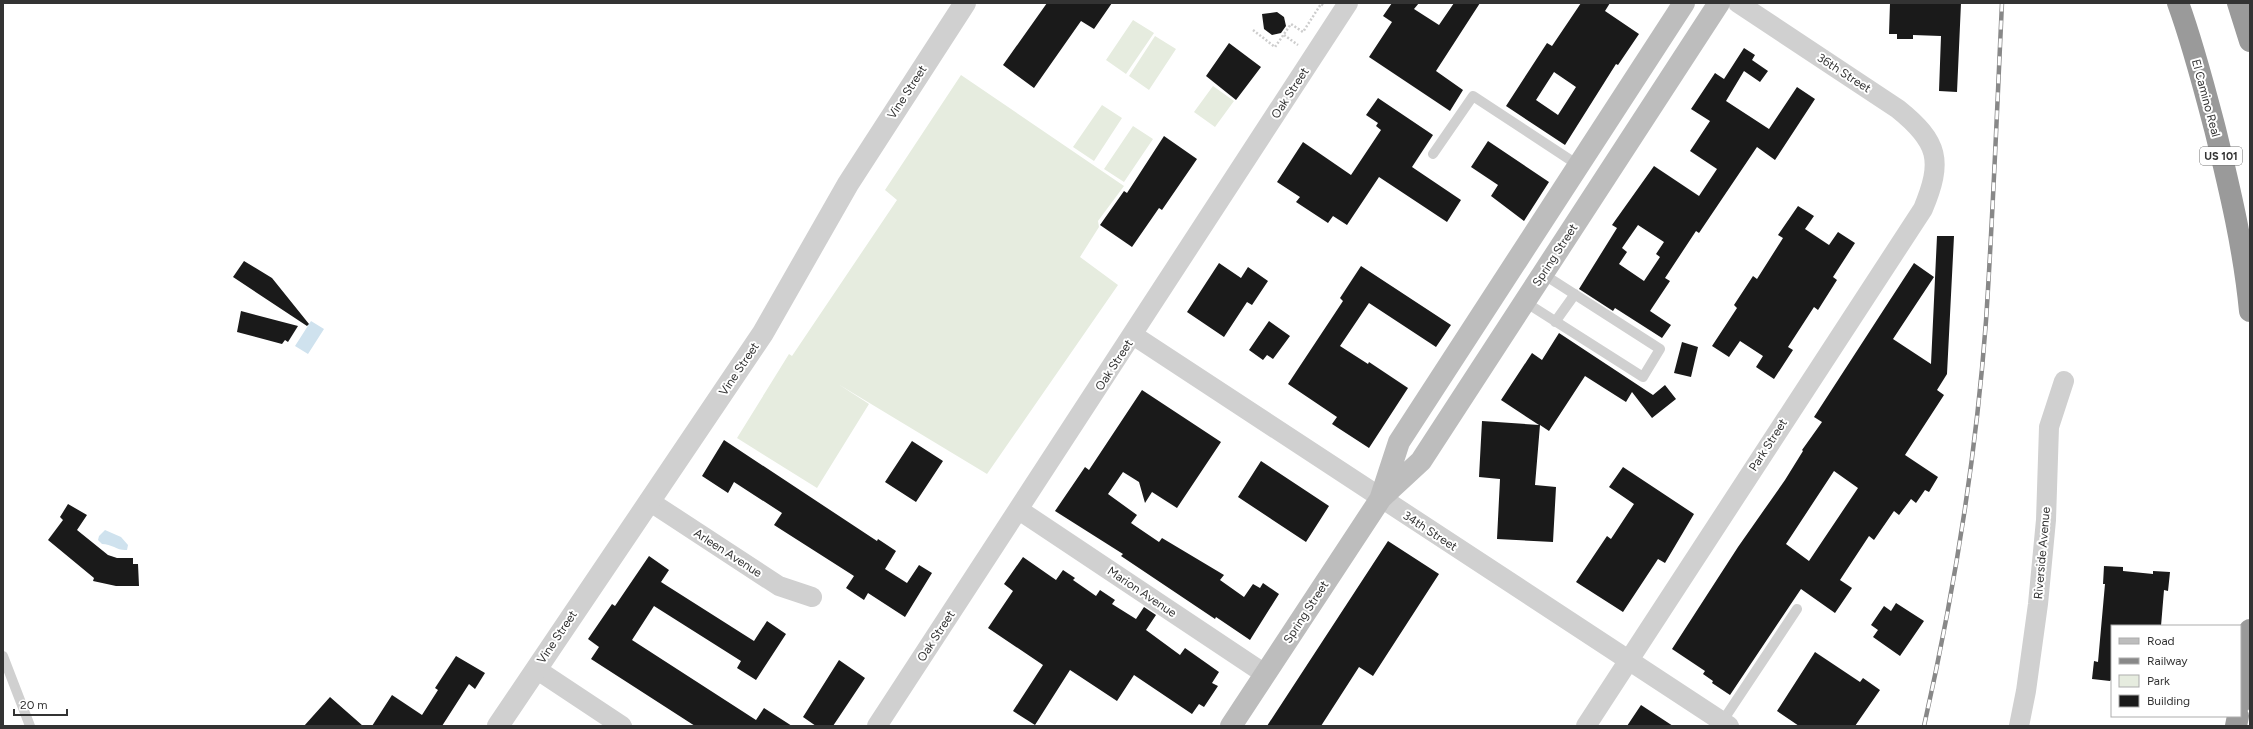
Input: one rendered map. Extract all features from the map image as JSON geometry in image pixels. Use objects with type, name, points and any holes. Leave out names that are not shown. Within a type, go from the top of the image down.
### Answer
[{"type":"highway","name":"El Camino Real","points":[[2178,3],[2192,44],[2232,197],[2246,268],[2250,312]]},
{"type":"highway","points":[[2238,3],[2250,41]]},
{"type":"highway","points":[[2241,696],[2250,630]]},
{"type":"main road","name":"Spring Street","points":[[1231,726],[1380,498],[1399,442],[1684,3]]},
{"type":"main road","name":"Spring Street","points":[[1380,498],[1421,461],[1719,3]]},
{"type":"street","name":"Vine Street","points":[[498,726],[763,333],[848,184],[965,3]]},
{"type":"street","name":"Oak Street","points":[[877,726],[1134,335],[1348,3]]},
{"type":"street","name":"36th Street","points":[[1738,3],[1898,109],[1916,124],[1929,141],[1936,158]]},
{"type":"street","name":"Park Street","points":[[1586,726],[1923,209],[1932,186],[1936,158]]},
{"type":"street","name":"34th Street","points":[[1134,335],[1725,724]]},
{"type":"street","name":"Riverside Avenue","points":[[2019,726],[2026,691],[2046,520],[2049,427],[2064,381]]},
{"type":"street","name":"Arleen Avenue","points":[[649,501],[779,586],[812,597]]},
{"type":"street","name":"Marion Avenue","points":[[1018,510],[1265,674]]},
{"type":"street","points":[[536,669],[622,726]]},
{"type":"lane","points":[[1433,154],[1473,96],[1578,165]]},
{"type":"lane","points":[[1525,302],[1643,377],[1660,349],[1543,274]]},
{"type":"lane","points":[[1555,322],[1575,294]]},
{"type":"lane","points":[[1725,724],[1798,609]]},
{"type":"lane","points":[[3,656],[30,726]]},
{"type":"path","points":[[1253,30],[1275,47],[1291,24],[1303,32],[1321,4],[1324,6],[1306,35]]},
{"type":"path","points":[[1284,35],[1300,47]]},
{"type":"green space","points":[[1133,20],[1154,33],[1126,74],[1106,60]]},
{"type":"green space","points":[[1155,36],[1176,49],[1149,90],[1129,76]]},
{"type":"green space","points":[[961,75],[1124,186],[1098,221],[1099,227],[1080,257],[1118,285],[987,474],[838,384],[869,404],[817,488],[737,438],[789,354],[792,356],[897,200],[885,190]]},
{"type":"green space","points":[[1213,86],[1234,101],[1215,127],[1194,112]]},
{"type":"green space","points":[[1102,105],[1122,118],[1094,161],[1073,147]]},
{"type":"green space","points":[[1133,126],[1153,139],[1124,182],[1104,169]]},
{"type":"water","points":[[311,321],[324,329],[308,354],[295,346]]},
{"type":"water","points":[[105,530],[121,537],[128,545],[127,550],[102,544],[98,540],[99,536]]},
{"type":"building","points":[[1047,3],[1112,3],[1094,29],[1081,21],[1034,88],[1003,65]]},
{"type":"building","points":[[1392,3],[1419,3],[1414,9],[1439,25],[1454,3],[1480,3],[1436,71],[1463,90],[1450,111],[1369,57],[1392,22],[1383,16]]},
{"type":"building","points":[[1581,3],[1610,3],[1605,11],[1639,34],[1618,65],[1616,64],[1565,145],[1506,106],[1547,43],[1552,46]],"holes":[[[1554,72],[1576,87],[1558,115],[1536,100]]]},
{"type":"building","points":[[1890,3],[1961,3],[1957,92],[1939,91],[1941,36],[1913,35],[1913,39],[1897,39],[1897,34],[1889,34]]},
{"type":"building","points":[[1277,12],[1284,17],[1286,26],[1281,33],[1272,35],[1264,29],[1262,14]]},
{"type":"building","points":[[1229,43],[1261,67],[1236,100],[1206,76]]},
{"type":"building","points":[[1744,48],[1755,55],[1752,60],[1768,71],[1760,82],[1744,71],[1726,101],[1769,129],[1797,87],[1815,99],[1775,160],[1757,147],[1699,233],[1696,231],[1665,278],[1670,281],[1650,311],[1671,325],[1662,338],[1615,308],[1613,311],[1579,289],[1617,228],[1612,225],[1654,166],[1699,196],[1717,169],[1690,151],[1710,121],[1691,109],[1715,73],[1724,79]],"holes":[[[1638,225],[1664,242],[1656,254],[1660,257],[1644,281],[1619,264],[1627,252],[1622,248]]]},
{"type":"building","points":[[1378,98],[1433,135],[1412,167],[1461,200],[1447,222],[1379,177],[1347,225],[1333,216],[1328,223],[1296,202],[1300,197],[1277,182],[1303,142],[1351,175],[1381,130],[1376,126],[1378,123],[1366,115]]},
{"type":"building","points":[[1164,136],[1197,159],[1162,210],[1159,208],[1132,247],[1100,225],[1124,191],[1127,193]]},
{"type":"building","points":[[1488,141],[1549,182],[1524,221],[1491,196],[1498,185],[1471,167]]},
{"type":"building","points":[[1798,206],[1814,216],[1805,229],[1829,245],[1838,232],[1855,243],[1833,277],[1837,280],[1818,310],[1814,307],[1788,347],[1793,350],[1774,379],[1756,367],[1763,356],[1740,341],[1729,357],[1712,346],[1737,308],[1734,305],[1753,276],[1757,279],[1783,238],[1778,235]]},
{"type":"building","points":[[1937,236],[1954,236],[1947,374],[1937,390],[1944,395],[1905,455],[1938,477],[1929,492],[1925,490],[1916,503],[1911,499],[1899,515],[1894,511],[1874,540],[1869,536],[1840,580],[1852,588],[1835,613],[1801,589],[1730,695],[1712,683],[1713,681],[1703,674],[1705,671],[1672,649],[1738,547],[1785,480],[1803,451],[1802,450],[1822,422],[1814,417],[1914,263],[1934,277],[1893,339],[1931,364]],"holes":[[[1834,471],[1858,488],[1809,561],[1786,544]]]},
{"type":"building","points":[[244,261],[272,278],[309,324],[307,326],[233,277]]},
{"type":"building","points":[[1219,263],[1241,278],[1248,267],[1268,281],[1252,305],[1247,302],[1224,337],[1187,312]]},
{"type":"building","points":[[1361,266],[1451,325],[1436,347],[1369,303],[1340,346],[1368,364],[1369,362],[1408,388],[1369,448],[1332,424],[1337,417],[1288,384],[1343,301],[1340,298]]},
{"type":"building","points":[[241,311],[298,326],[288,342],[285,340],[282,344],[237,332]]},
{"type":"building","points":[[1269,321],[1290,336],[1273,359],[1267,355],[1263,360],[1249,350]]},
{"type":"building","points":[[1559,333],[1653,395],[1665,385],[1676,399],[1652,418],[1632,392],[1626,402],[1585,376],[1549,431],[1540,425],[1535,485],[1556,487],[1553,542],[1497,539],[1500,479],[1479,477],[1482,421],[1539,425],[1501,400],[1532,353],[1542,360]]},
{"type":"building","points":[[1682,342],[1698,347],[1691,377],[1674,373]]},
{"type":"building","points":[[1142,390],[1221,442],[1177,508],[1152,492],[1145,503],[1139,482],[1123,472],[1108,494],[1137,515],[1131,523],[1159,542],[1162,538],[1224,575],[1220,580],[1244,597],[1253,584],[1260,588],[1263,583],[1279,594],[1250,640],[1216,617],[1215,619],[1121,556],[1123,554],[1055,511],[1085,467],[1089,470]]},
{"type":"building","points":[[724,440],[877,541],[878,539],[896,551],[885,569],[907,583],[919,565],[932,573],[905,617],[868,593],[864,600],[846,588],[854,576],[774,525],[782,513],[734,482],[728,493],[702,476]]},
{"type":"building","points":[[912,441],[943,461],[916,502],[885,482]]},
{"type":"building","points":[[1261,461],[1329,506],[1306,542],[1238,497]]},
{"type":"building","points":[[1623,467],[1694,514],[1665,563],[1658,559],[1623,612],[1576,582],[1607,536],[1611,539],[1634,504],[1609,487]]},
{"type":"building","points":[[68,504],[87,515],[77,530],[108,555],[117,558],[133,558],[133,564],[138,564],[139,586],[116,586],[93,581],[94,578],[48,540],[63,520],[60,517]]},
{"type":"building","points":[[1388,541],[1439,574],[1373,676],[1359,667],[1321,726],[1267,726]]},
{"type":"building","points":[[649,556],[669,570],[661,582],[754,641],[767,621],[786,634],[756,680],[737,668],[741,661],[654,606],[632,640],[756,720],[764,708],[792,726],[695,726],[591,659],[599,647],[588,639],[612,604],[615,606]]},
{"type":"building","points":[[1023,557],[1056,580],[1063,570],[1075,578],[1073,580],[1096,596],[1100,590],[1115,600],[1112,604],[1136,619],[1144,607],[1156,615],[1146,630],[1180,655],[1185,648],[1219,672],[1212,683],[1218,686],[1204,707],[1199,704],[1192,714],[1134,675],[1117,701],[1070,670],[1035,725],[1013,711],[1043,665],[988,628],[1013,591],[1004,584]]},
{"type":"building","points":[[2104,566],[2123,567],[2123,571],[2153,574],[2153,571],[2170,572],[2168,591],[2164,590],[2161,625],[2111,625],[2110,681],[2092,679],[2094,661],[2098,662],[2105,584],[2103,584]]},
{"type":"building","points":[[1896,603],[1924,621],[1900,656],[1873,637],[1878,630],[1871,625],[1884,606],[1891,611]]},
{"type":"building","points":[[1815,652],[1860,682],[1863,678],[1880,690],[1855,726],[1799,726],[1777,711]]},
{"type":"building","points":[[456,656],[485,673],[475,689],[469,684],[442,726],[372,726],[392,695],[422,715],[438,690],[435,688]]},
{"type":"building","points":[[839,660],[865,678],[833,726],[816,726],[803,717]]},
{"type":"building","points":[[330,697],[363,726],[304,726]]},
{"type":"building","points":[[1641,705],[1673,726],[1627,726]]},
{"type":"railway","points":[[1924,726],[1954,575],[1970,474],[1982,372],[1993,202],[2002,3]]}]
